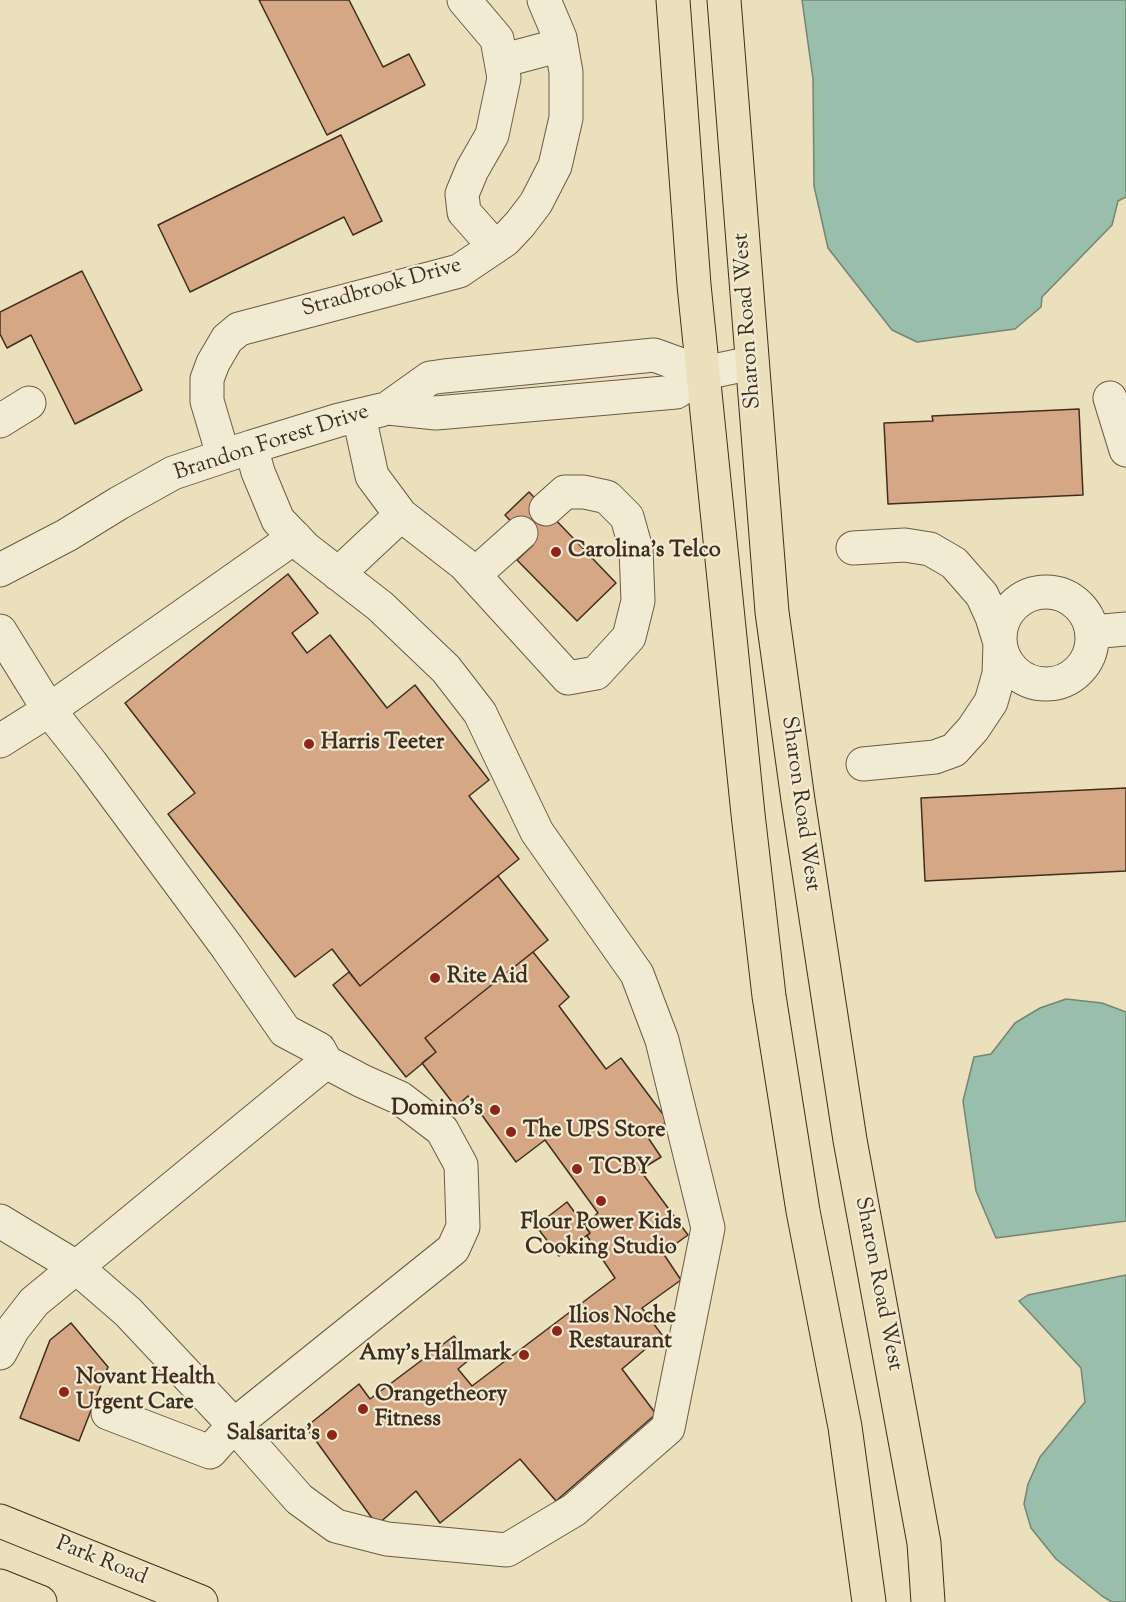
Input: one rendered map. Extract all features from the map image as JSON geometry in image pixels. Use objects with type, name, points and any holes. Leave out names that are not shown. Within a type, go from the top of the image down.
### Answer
[{"type":"main road","points":[[673,0],[694,285],[769,996],[803,1211],[845,1427],[869,1602]]},
{"type":"main road","name":"Sharon Road West","points":[[724,0],[772,612],[850,1140],[924,1542],[928,1602]]},
{"type":"main road","name":"Park Road","points":[[0,1521],[201,1602]]},
{"type":"main road","points":[[0,1586],[40,1602]]},
{"type":"street","points":[[464,0],[497,39],[504,78],[492,135],[472,170],[462,194],[464,212],[495,247]]},
{"type":"street","name":"Stradbrook Drive","points":[[0,1221],[76,1267],[128,1312],[234,1425],[299,1499],[336,1526],[387,1539],[507,1550],[574,1510],[668,1428],[708,1228],[662,1040],[637,974],[537,832],[480,713],[446,669],[380,606],[305,548],[278,520],[258,472],[237,451],[207,401],[207,379],[213,363],[227,339],[239,329],[459,270],[505,240],[525,217],[536,203],[555,166],[566,118],[566,72],[561,45],[544,0]]},
{"type":"street","points":[[501,61],[561,45]]},
{"type":"street","name":"Brandon Forest Drive","points":[[0,570],[67,536],[119,503],[173,473],[339,420],[373,412],[436,412],[676,392],[704,373],[752,363]]},
{"type":"street","points":[[1110,398],[1126,450]]},
{"type":"street","points":[[0,421],[29,403]]},
{"type":"street","points":[[373,412],[372,476],[401,515],[464,564],[568,678],[596,673],[629,637],[638,601],[636,549],[627,517],[607,497],[584,492],[564,492],[546,509]]},
{"type":"street","points":[[338,574],[401,515]]},
{"type":"street","points":[[474,574],[521,533]]},
{"type":"street","points":[[0,741],[49,710],[295,537]]},
{"type":"street","points":[[853,548],[906,544],[930,549],[954,563],[982,595],[992,617],[1000,643],[1006,661],[1017,675],[1033,683],[1052,684],[1069,679],[1083,666],[1091,650],[1092,632],[1087,615],[1075,601],[1059,592],[1041,591],[1023,597],[1010,609],[1001,625],[1000,643],[999,674],[991,702],[973,729],[954,750],[935,757],[863,764]]},
{"type":"street","points":[[1092,632],[1126,629]]},
{"type":"street","points":[[0,631],[49,710],[227,947],[285,1031],[319,1049],[326,1062],[362,1082],[400,1098],[442,1130],[461,1165],[463,1227],[453,1249],[234,1425],[210,1452],[108,1413]]},
{"type":"street","points":[[0,1353],[13,1329],[34,1302],[326,1062]]},
{"type":"shaded area","points":[[802,0],[1126,0],[1126,197],[1118,201],[1112,225],[1042,297],[1041,307],[1015,329],[917,342],[892,330],[828,248],[814,186],[813,79]]},
{"type":"shaded area","points":[[1066,999],[1102,1003],[1126,1012],[1126,1221],[996,1238],[976,1191],[963,1101],[974,1057],[991,1054],[1015,1023],[1040,1008]]},
{"type":"shaded area","points":[[1126,1275],[1126,1602],[1112,1602],[1056,1559],[1031,1528],[1024,1504],[1028,1484],[1040,1457],[1085,1402],[1081,1368],[1019,1301],[1028,1295]]},
{"type":"building","points":[[259,0],[349,0],[383,67],[409,54],[425,85],[327,135]]},
{"type":"building","points":[[341,135],[382,221],[353,235],[344,217],[190,292],[158,225]]},
{"type":"building","points":[[82,271],[142,390],[75,424],[31,335],[7,348],[0,334],[0,312]]},
{"type":"building","points":[[1079,409],[1083,495],[888,504],[884,423],[933,421],[932,416]]},
{"type":"building","name":"Carolina's Telco","points":[[529,492],[616,583],[577,621],[517,560],[533,545],[505,515]]},
{"type":"building","name":"Harris Teeter","points":[[288,574],[318,613],[292,633],[307,653],[330,635],[387,708],[415,685],[489,780],[469,796],[519,859],[360,986],[332,949],[295,977],[168,814],[195,793],[125,703]]},
{"type":"building","points":[[1126,788],[1126,871],[925,881],[921,798]]},
{"type":"building","name":"Rite Aid","points":[[498,876],[548,940],[425,1038],[436,1052],[406,1077],[333,985],[349,972],[360,986]]},
{"type":"building","points":[[533,952],[569,997],[559,1006],[606,1069],[621,1058],[668,1121],[647,1136],[661,1157],[640,1170],[688,1235],[663,1253],[681,1280],[642,1308],[662,1335],[622,1369],[656,1414],[556,1501],[520,1459],[440,1523],[416,1491],[377,1525],[306,1427],[359,1384],[370,1399],[454,1336],[470,1359],[458,1369],[472,1386],[615,1278],[587,1236],[590,1233],[584,1224],[598,1213],[545,1140],[516,1162],[468,1096],[456,1107],[422,1063],[436,1052],[425,1038]]},
{"type":"building","points":[[567,1202],[590,1233],[559,1256],[536,1226]]},
{"type":"building","name":"Novant Health Urgent Care","points":[[71,1323],[108,1367],[79,1441],[20,1418],[50,1340]]},
{"type":"place","name":"Carolina's Telco","points":[[556,552]]},
{"type":"place","name":"Harris Teeter","points":[[309,744]]},
{"type":"place","name":"Rite Aid","points":[[435,978]]},
{"type":"place","name":"Domino's","points":[[495,1110]]},
{"type":"place","name":"The UPS Store","points":[[511,1132]]},
{"type":"place","name":"TCBY","points":[[577,1169]]},
{"type":"place","name":"Flour Power Kids Cooking Studio","points":[[601,1201]]},
{"type":"place","name":"Ilios Noche Restaurant","points":[[557,1331]]},
{"type":"place","name":"Amy’s Hallmark","points":[[524,1355]]},
{"type":"place","name":"Novant Health Urgent Care","points":[[64,1392]]},
{"type":"place","name":"Orangetheory Fitness","points":[[363,1409]]},
{"type":"place","name":"Salsarita's","points":[[332,1435]]}]
